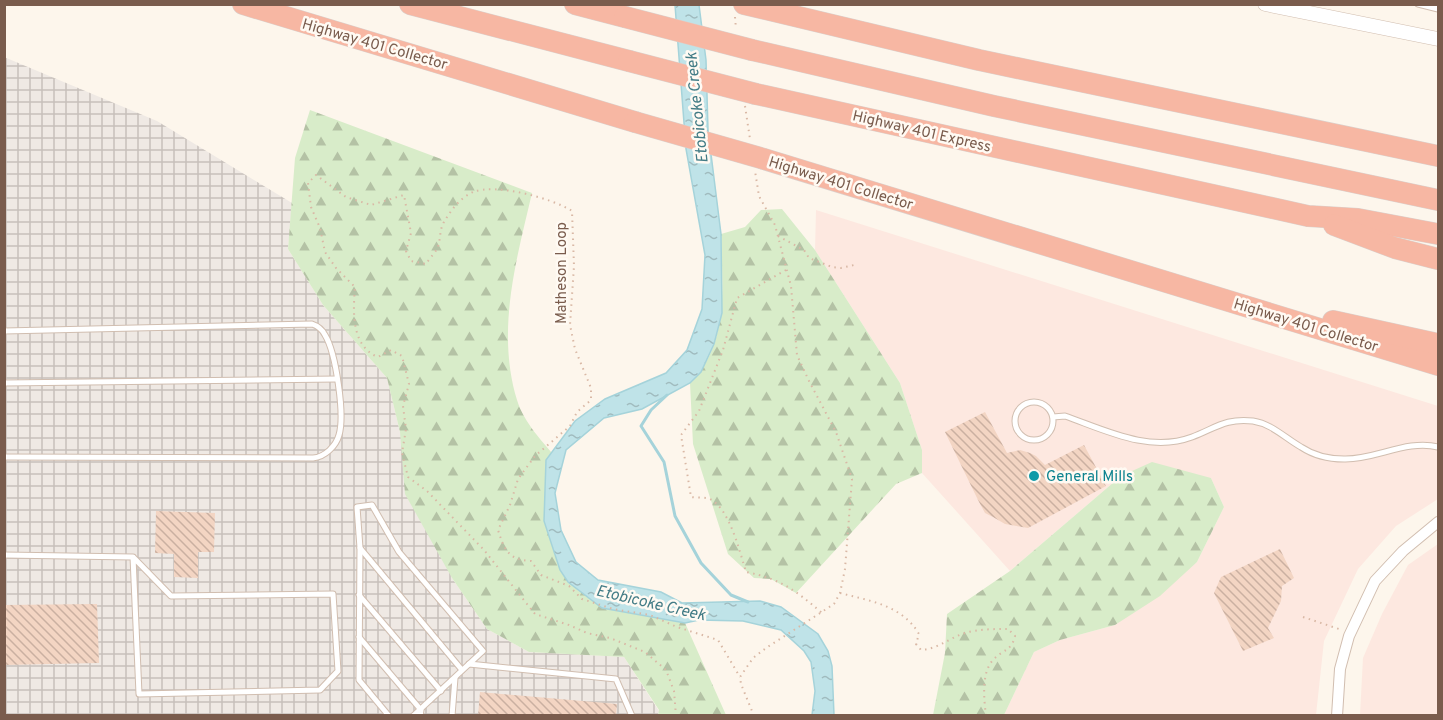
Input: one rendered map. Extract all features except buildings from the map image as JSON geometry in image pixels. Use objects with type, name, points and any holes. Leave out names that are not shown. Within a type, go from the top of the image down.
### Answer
[{"type":"highway","name":"Highway 401 Collector","points":[[243,4],[764,159],[1438,365]]},
{"type":"highway","name":"Highway 401 Express","points":[[410,4],[756,94],[1308,216],[1358,219],[1438,234]]},
{"type":"highway","points":[[575,4],[752,50],[994,106],[1438,200]]},
{"type":"highway","points":[[745,5],[979,60],[1438,156]]},
{"type":"highway","points":[[1308,216],[1395,248],[1438,259]]},
{"type":"highway","points":[[1215,296],[1438,344]]},
{"type":"street","points":[[1265,4],[1438,39]]},
{"type":"street","points":[[1337,716],[1340,669],[1350,633],[1375,581],[1403,551],[1438,522]]},
{"type":"lane","points":[[1418,4],[1438,9]]},
{"type":"lane","points":[[4,331],[312,324],[325,333],[331,349],[337,379],[341,423],[340,434],[329,450],[319,458],[4,457]]},
{"type":"lane","points":[[4,383],[337,379]]},
{"type":"lane","points":[[1029,402],[1038,402],[1047,406],[1053,417],[1052,430],[1042,439],[1024,438],[1016,428],[1018,410],[1029,402]]},
{"type":"lane","points":[[1053,417],[1065,416],[1132,440],[1149,442],[1192,437],[1211,427],[1233,420],[1255,421],[1276,430],[1301,448],[1322,457],[1345,459],[1413,446],[1438,447]]},
{"type":"lane","points":[[389,716],[359,680],[360,548],[357,507],[372,505],[399,552],[483,651],[420,713],[413,716]]},
{"type":"lane","points":[[360,548],[462,670]]},
{"type":"lane","points":[[4,555],[133,557],[171,596],[333,594],[338,670],[320,690],[139,694],[133,557]]},
{"type":"lane","points":[[359,595],[441,691]]},
{"type":"lane","points":[[359,637],[420,713]]},
{"type":"lane","points":[[469,664],[616,679],[632,716]]},
{"type":"lane","points":[[453,716],[455,678]]},
{"type":"path","name":"Matheson Loop","points":[[676,716],[674,691],[666,670],[645,652],[610,638],[586,633],[535,614],[484,550],[427,491],[408,477],[402,453],[405,429],[403,406],[409,384],[402,356],[391,350],[378,357],[369,353],[357,334],[355,287],[336,268],[325,252],[320,228],[311,207],[308,183],[315,175],[346,197],[371,205],[404,195],[411,233],[406,251],[411,261],[426,264],[438,248],[442,225],[457,203],[474,192],[496,190],[526,194],[560,204],[572,211],[574,266],[570,325],[575,349],[591,388],[591,400],[577,412],[570,426],[535,456],[518,479],[510,505],[498,530],[505,550],[521,561],[531,561],[541,575],[570,586],[582,599],[613,609],[650,615],[677,627],[718,639],[740,677]]},
{"type":"path","points":[[754,716],[740,677],[753,658],[834,604],[840,593],[846,559],[852,479],[836,432],[797,355],[795,316],[778,236],[775,225],[759,196]]},
{"type":"path","points":[[778,236],[804,249],[810,258],[832,267],[841,268],[854,265]]},
{"type":"path","points":[[786,270],[737,298],[723,350],[699,411],[681,435],[691,497],[710,499],[721,510],[733,533],[746,572],[768,576],[790,587],[822,612]]},
{"type":"path","points":[[840,593],[898,611],[913,623],[919,634],[916,644],[921,650],[932,650],[966,633],[1008,629],[1015,636],[1012,646],[991,662],[985,681],[986,716]]},
{"type":"path","points":[[1303,617],[1350,633]]},
{"type":"shaded area","points":[[4,57],[157,121],[292,203],[288,249],[323,305],[387,378],[400,432],[452,578],[487,629],[529,652],[624,657],[659,711],[658,715],[5,715]]},
{"type":"shaded area","points":[[816,210],[1438,406],[1438,499],[1396,526],[1358,569],[1324,641],[1316,715],[1004,715],[1034,652],[1060,640],[1115,625],[1197,562],[1224,507],[1211,478],[1121,476],[1010,571],[922,473],[922,450],[900,383],[815,250]]},
{"type":"shaded area","points":[[1438,544],[1438,715],[1360,715],[1363,658],[1382,614],[1408,565]]},
{"type":"green space","points":[[310,110],[532,193],[515,270],[508,322],[508,348],[517,400],[524,417],[558,460],[544,521],[560,570],[568,582],[602,608],[685,623],[726,715],[658,715],[659,710],[624,657],[529,652],[487,629],[452,578],[405,494],[400,432],[387,378],[323,305],[288,249],[295,158]]},
{"type":"green space","points":[[782,209],[815,250],[900,383],[922,450],[922,473],[896,484],[796,593],[771,579],[754,578],[728,554],[693,444],[690,383],[703,367],[718,332],[722,293],[721,234],[745,227],[761,210]]},
{"type":"green space","points":[[1152,462],[1211,478],[1224,507],[1197,562],[1160,596],[1115,625],[1060,640],[1034,652],[1004,715],[933,715],[945,653],[947,614],[1010,571],[1121,476]]},
{"type":"water","name":"Etobicoke Creek","points":[[675,5],[699,5],[706,60],[708,130],[721,234],[722,313],[714,344],[701,372],[690,383],[642,409],[604,418],[566,450],[555,493],[561,530],[576,562],[598,580],[661,592],[682,603],[760,601],[781,607],[818,634],[828,651],[832,666],[834,715],[812,715],[815,691],[811,662],[804,651],[781,630],[743,621],[699,620],[685,623],[602,608],[568,582],[560,570],[544,521],[546,460],[575,421],[605,399],[666,373],[687,350],[702,309],[705,255],[686,149]]},
{"type":"waterway","points":[[667,395],[651,410],[641,426],[664,462],[675,516],[701,563],[731,595],[748,602]]},
{"type":"place","name":"General Mills","points":[[1034,476]]}]
